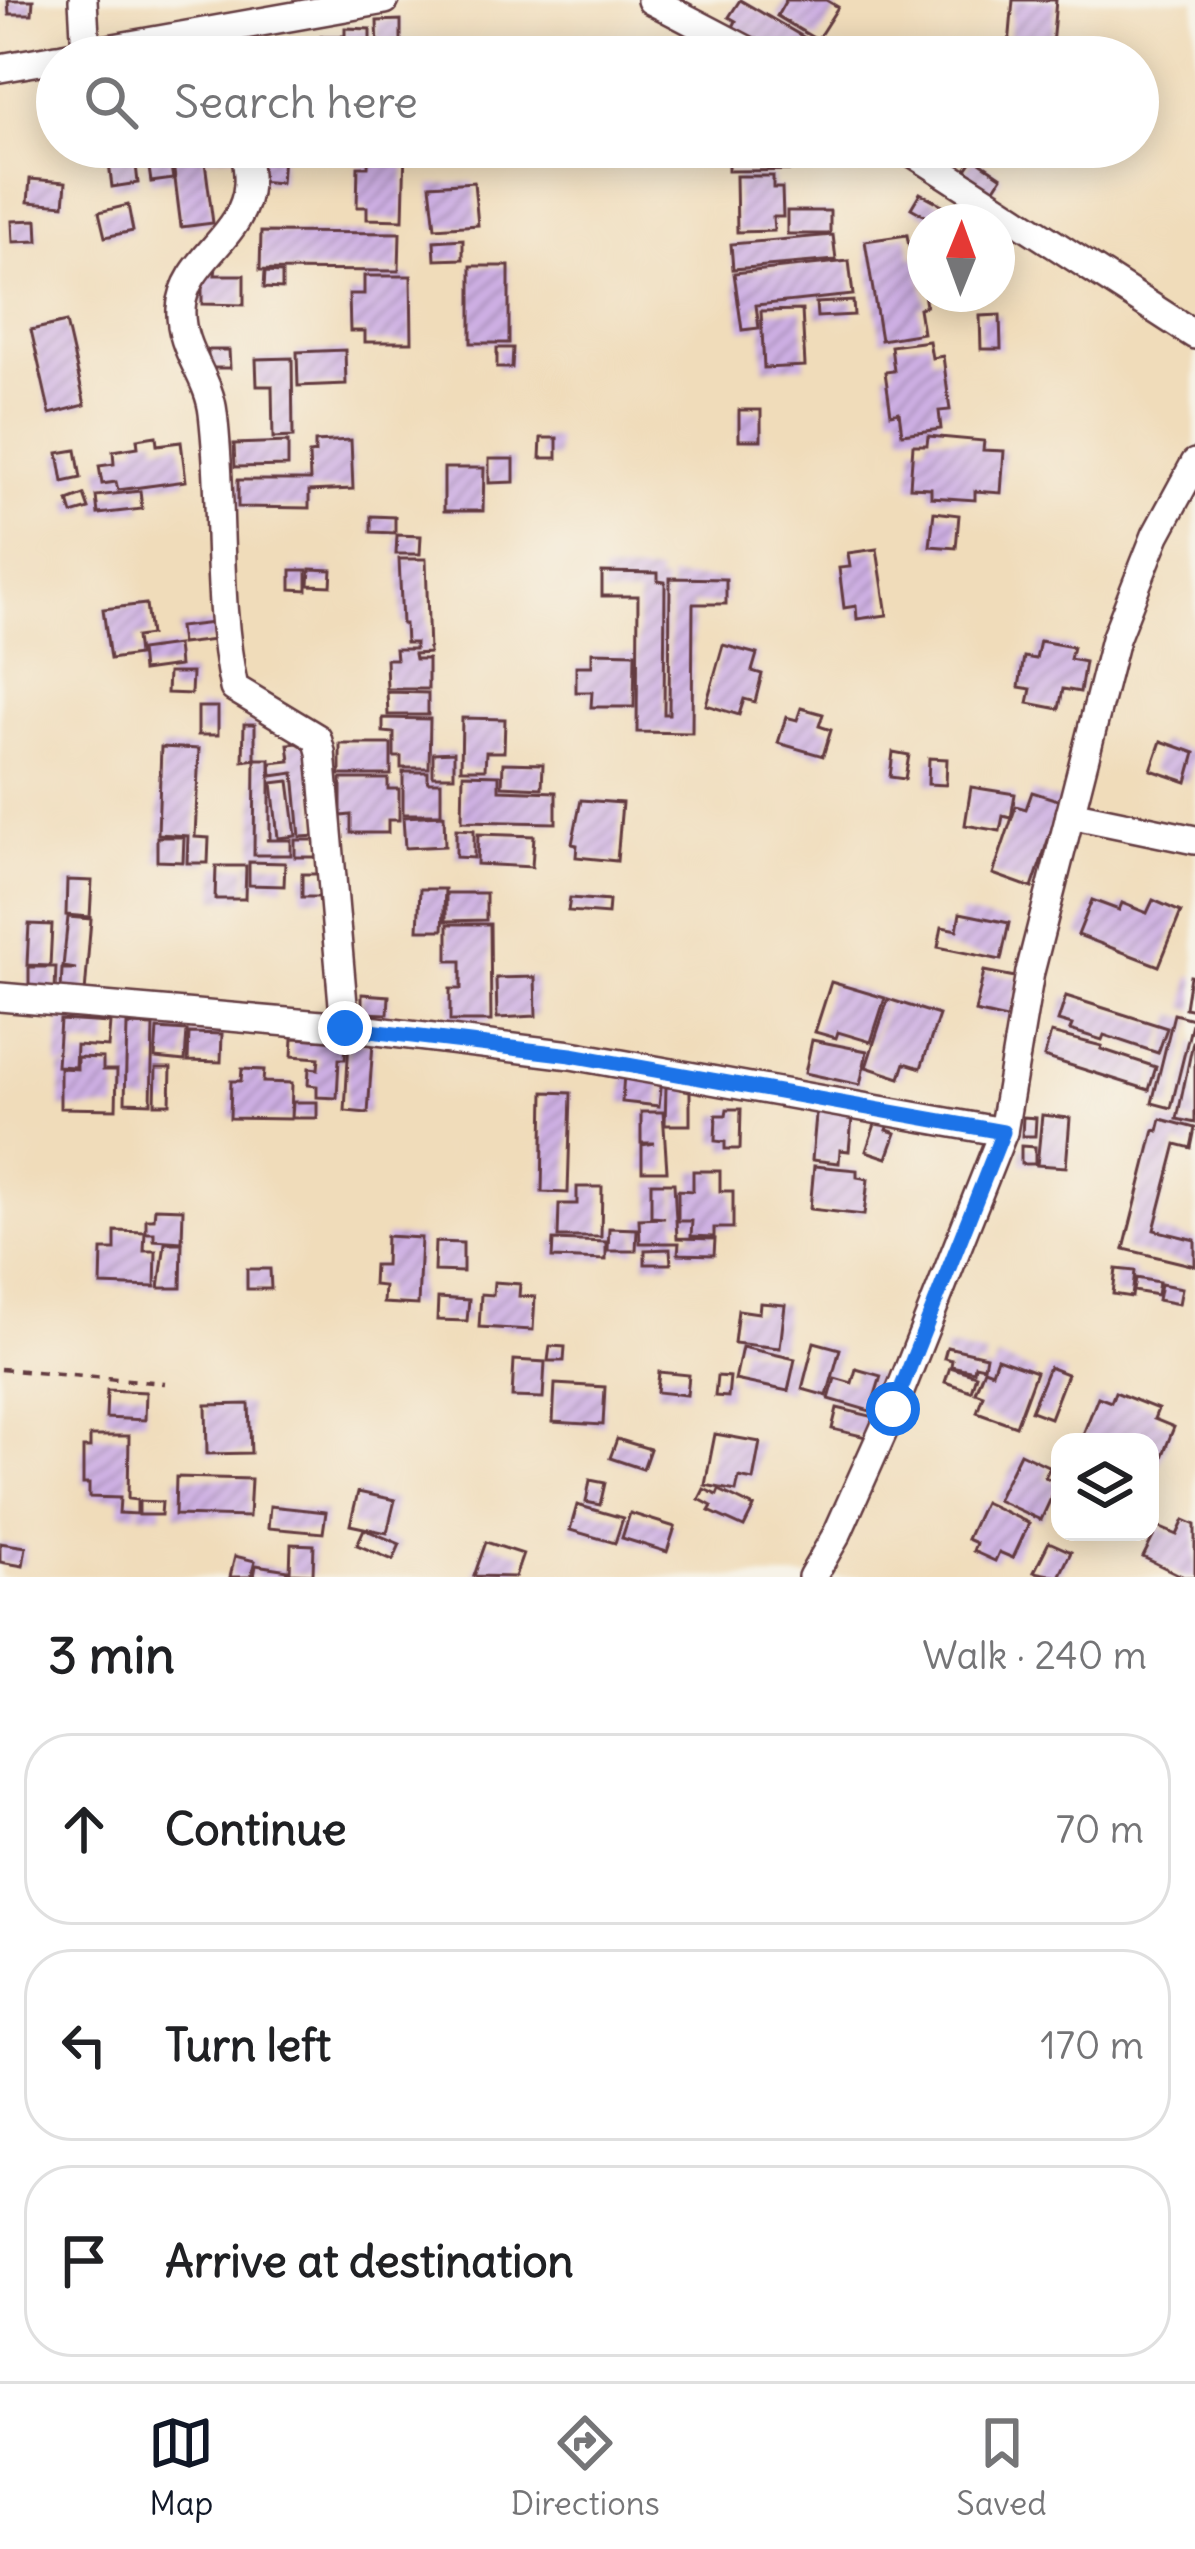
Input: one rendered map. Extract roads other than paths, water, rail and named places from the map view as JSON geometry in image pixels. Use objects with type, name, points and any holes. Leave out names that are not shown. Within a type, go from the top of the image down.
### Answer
[{"type":"street","points":[[73,36],[82,0]]},
{"type":"street","points":[[186,36],[385,0]]},
{"type":"street","points":[[651,0],[720,36]]},
{"type":"street","points":[[233,28],[234,36]]},
{"type":"street","points":[[0,68],[36,62]]},
{"type":"street","points":[[246,168],[248,187],[234,225],[219,247],[192,271],[181,305],[182,341],[213,410],[234,688],[316,738],[321,752],[345,1028]]},
{"type":"street","points":[[937,168],[1195,335]]},
{"type":"street","points":[[812,1577],[837,1534],[893,1409],[1003,1132],[1030,972],[1115,639],[1156,535],[1195,464]]},
{"type":"street","points":[[1070,814],[1195,840]]},
{"type":"street","points":[[0,998],[345,1028],[571,1055],[1003,1132]]}]
